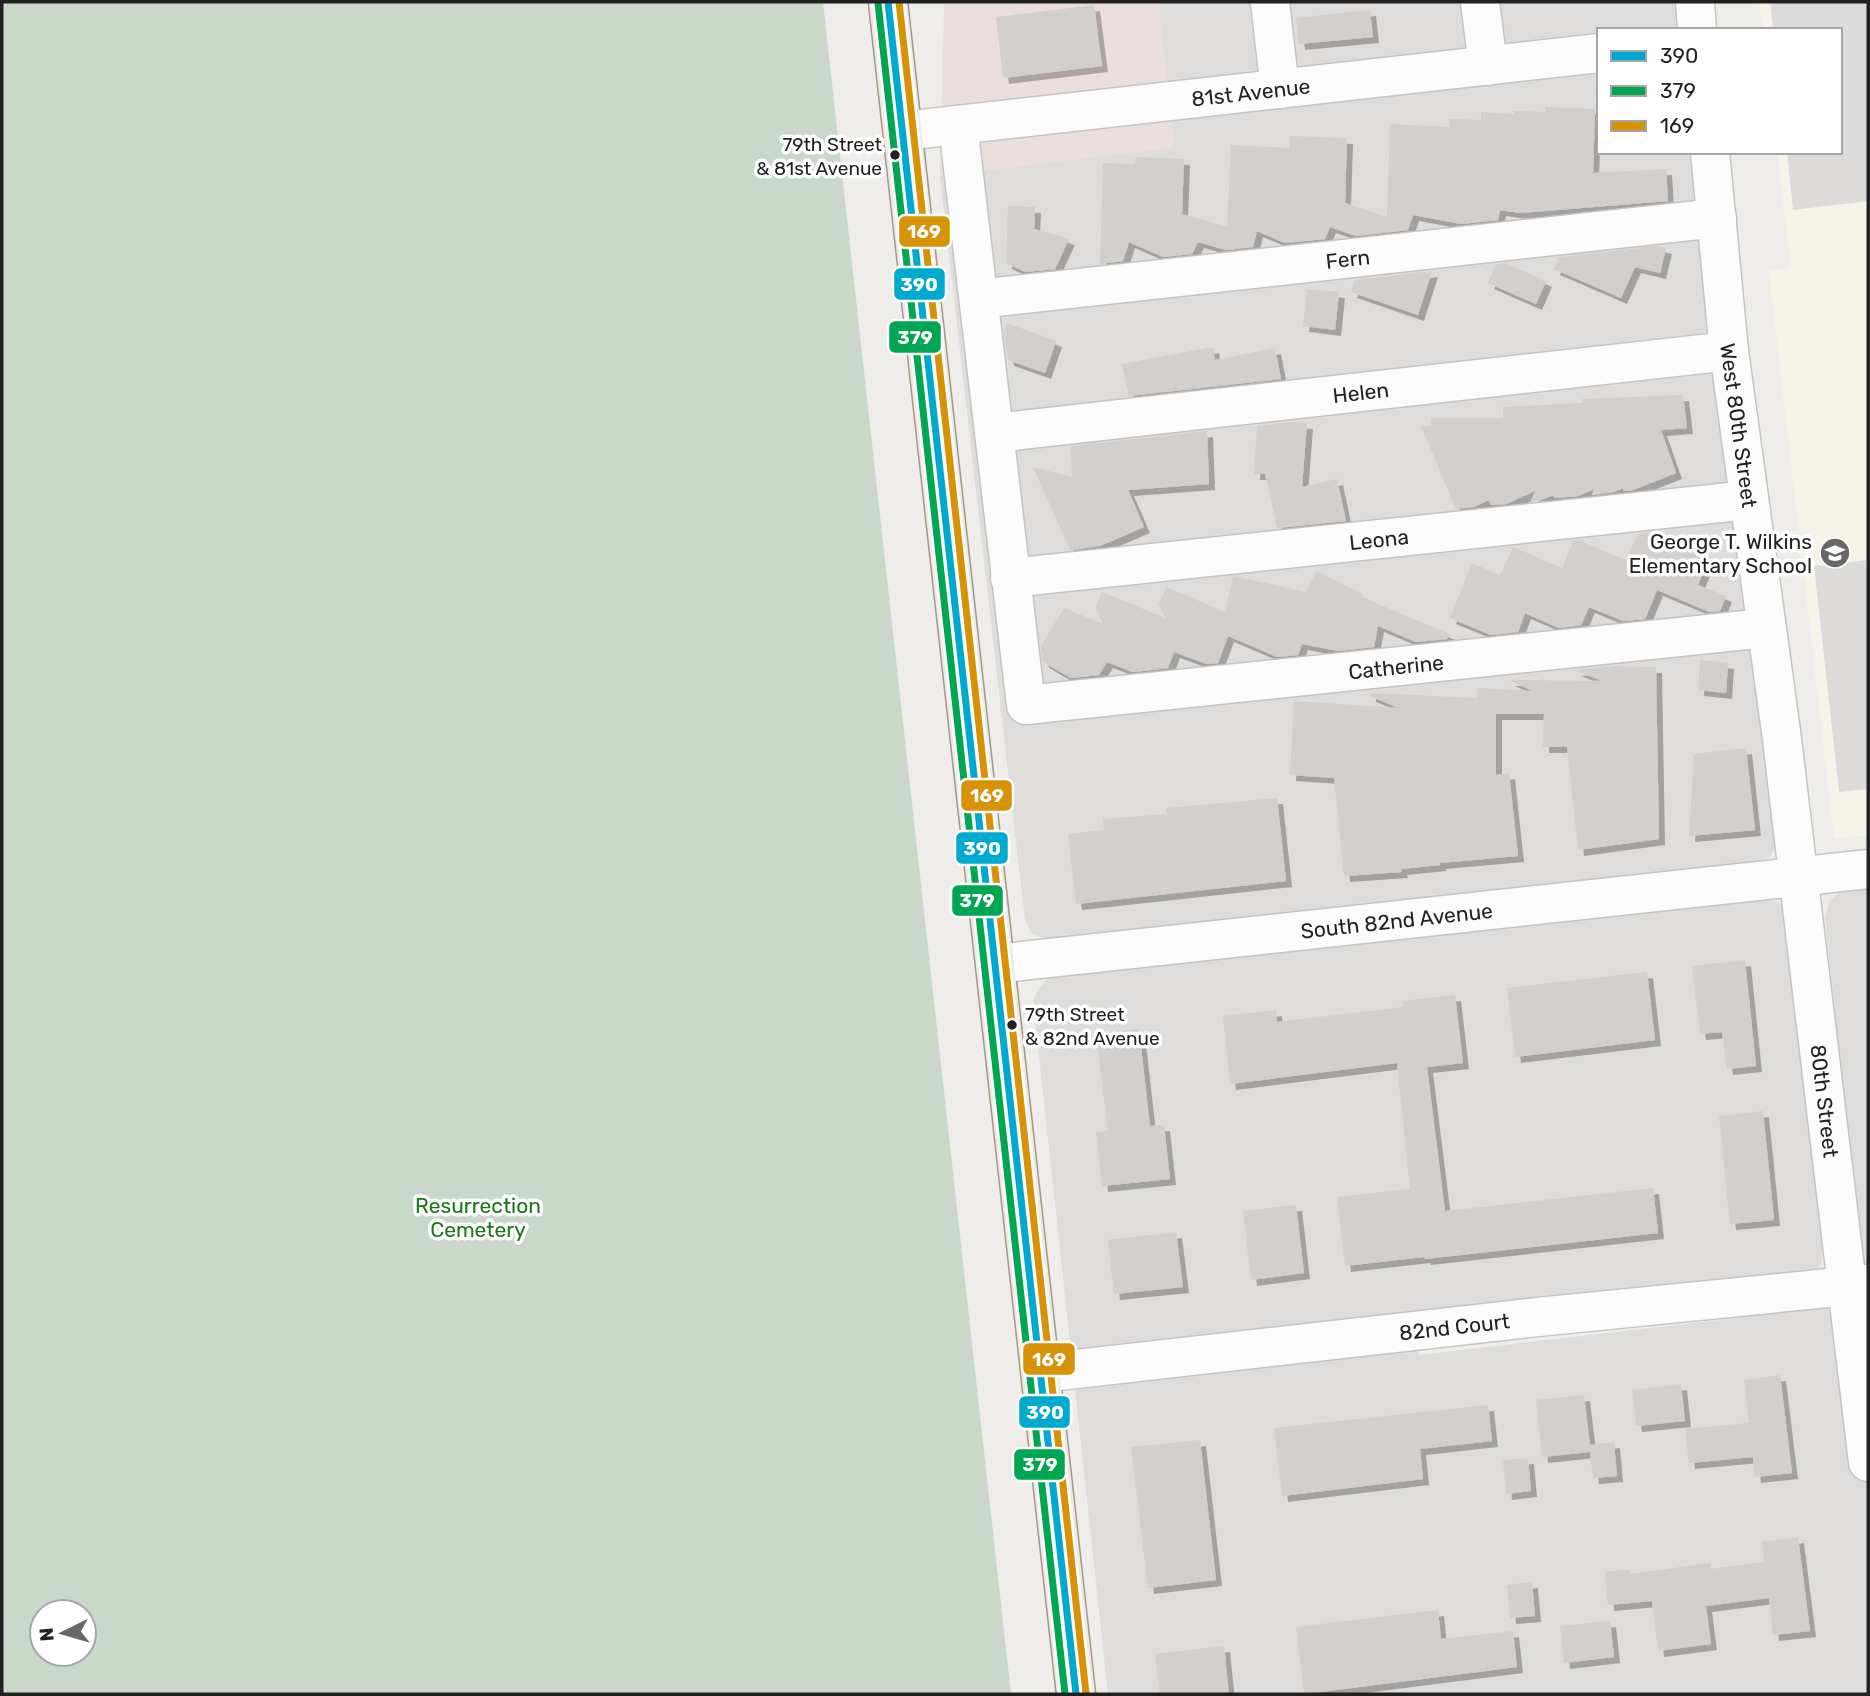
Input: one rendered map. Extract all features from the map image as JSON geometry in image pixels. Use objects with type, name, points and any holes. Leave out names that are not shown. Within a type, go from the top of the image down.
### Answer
[{"type":"main road","points":[[888,2],[1076,1694]]},
{"type":"street","points":[[1270,2],[1280,89]]},
{"type":"street","points":[[1480,2],[1488,66]]},
{"type":"street","points":[[1695,2],[1697,28]]},
{"type":"street","name":"81st Avenue","points":[[903,131],[1597,53]]},
{"type":"street","points":[[958,125],[1010,578]]},
{"type":"street","name":"West 80th Street","points":[[1710,154],[1729,351],[1782,739]]},
{"type":"street","name":"Fern","points":[[979,299],[1717,218]]},
{"type":"street","name":"Helen","points":[[993,433],[1729,351]]},
{"type":"street","name":"Leona","points":[[1010,578],[1749,500]]},
{"type":"street","name":"Catherine","points":[[1010,578],[1027,705],[1766,628]]},
{"type":"street","name":"80th Street","points":[[1782,739],[1799,877],[1858,1285],[1868,1462]]},
{"type":"street","name":"South 82nd Avenue","points":[[995,964],[1868,869]]},
{"type":"street","name":"82nd Court","points":[[1041,1373],[1538,1317],[1858,1285]]},
{"type":"shaded area","points":[[944,2],[1158,2],[1174,147],[940,176]]},
{"type":"shaded area","points":[[1158,2],[1679,2],[1682,28],[1597,28],[1597,154],[1696,154],[1777,844],[1770,857],[1754,862],[1049,941],[1031,933],[1025,920],[940,176],[1174,147]]},
{"type":"shaded area","name":"George T. Wilkins Elementary School","points":[[1759,2],[1868,2],[1868,835],[1834,838],[1769,271],[1791,267],[1777,154],[1842,154],[1842,28],[1763,28]]},
{"type":"shaded area","points":[[1770,2],[1868,2],[1868,201],[1793,210],[1787,154],[1842,154],[1842,28],[1773,28]]},
{"type":"shaded area","points":[[1868,560],[1868,789],[1839,792],[1814,566]]},
{"type":"shaded area","points":[[1868,884],[1868,1694],[1108,1694],[1033,1000],[1050,976],[1766,899],[1778,902],[1784,910],[1823,1248],[1821,1264],[1812,1274],[1416,1315],[1419,1355],[1866,1303],[1825,917],[1829,901],[1840,892]]},
{"type":"green space","name":"Resurrection Cemetery","points":[[2,2],[823,2],[1011,1694],[2,1694]]},
{"type":"building","points":[[1094,5],[1102,66],[1003,78],[996,17]]},
{"type":"building","points":[[1370,10],[1373,37],[1299,44],[1296,18]]},
{"type":"building","points":[[1545,107],[1595,109],[1593,173],[1666,169],[1668,201],[1520,213],[1500,210],[1498,220],[1461,224],[1413,215],[1408,230],[1356,236],[1330,227],[1325,239],[1285,243],[1257,231],[1253,247],[1226,250],[1198,242],[1192,254],[1163,257],[1129,242],[1123,261],[1100,264],[1103,163],[1135,164],[1136,157],[1184,159],[1182,214],[1227,227],[1231,145],[1289,148],[1290,136],[1347,138],[1345,203],[1387,217],[1390,124],[1449,127],[1449,119],[1481,120],[1481,112],[1545,112]]},
{"type":"building","points":[[1008,206],[1035,207],[1034,229],[1069,239],[1055,269],[1025,272],[1006,263]]},
{"type":"building","points":[[1658,246],[1666,248],[1660,273],[1635,267],[1621,298],[1554,269],[1559,257]]},
{"type":"building","points":[[1505,263],[1546,281],[1536,304],[1488,283],[1496,264]]},
{"type":"building","points":[[1432,271],[1418,315],[1351,292],[1355,280]]},
{"type":"building","points":[[1307,289],[1339,292],[1335,330],[1303,326]]},
{"type":"building","points":[[1007,323],[1056,341],[1045,373],[1008,360],[1004,331]]},
{"type":"building","points":[[1213,347],[1215,360],[1275,348],[1281,379],[1129,396],[1122,364]]},
{"type":"building","points":[[1683,395],[1687,428],[1661,430],[1676,473],[1633,490],[1624,491],[1623,488],[1592,495],[1594,489],[1578,496],[1555,498],[1553,495],[1531,501],[1535,491],[1506,504],[1491,505],[1489,500],[1474,507],[1456,509],[1421,426],[1431,426],[1431,418],[1503,418],[1503,407],[1582,403],[1582,399]]},
{"type":"building","points":[[1307,423],[1302,487],[1337,479],[1346,521],[1277,528],[1265,474],[1254,474],[1257,426]]},
{"type":"building","points":[[1207,431],[1209,484],[1128,490],[1144,527],[1100,546],[1070,550],[1033,467],[1072,477],[1071,446]]},
{"type":"building","points":[[1647,533],[1709,558],[1698,585],[1726,596],[1720,611],[1710,612],[1657,590],[1645,619],[1623,621],[1589,607],[1581,625],[1559,628],[1525,613],[1518,632],[1491,635],[1450,618],[1472,563],[1500,575],[1513,547],[1562,568],[1573,541],[1578,540],[1626,560],[1638,534]]},
{"type":"building","points":[[1317,571],[1363,594],[1362,597],[1449,634],[1447,639],[1416,642],[1378,626],[1374,647],[1338,651],[1302,644],[1298,655],[1277,657],[1228,636],[1218,663],[1207,664],[1174,652],[1168,668],[1133,672],[1107,662],[1099,675],[1071,678],[1043,662],[1041,646],[1064,608],[1103,624],[1096,607],[1102,592],[1165,618],[1159,604],[1166,587],[1225,612],[1233,576],[1306,592]]},
{"type":"building","points":[[1700,660],[1728,663],[1726,693],[1698,690]]},
{"type":"building","points":[[1615,666],[1656,667],[1659,839],[1578,850],[1567,747],[1543,747],[1544,714],[1496,714],[1496,775],[1509,773],[1518,856],[1440,863],[1401,869],[1402,872],[1344,876],[1334,778],[1290,775],[1294,701],[1399,708],[1370,696],[1370,693],[1477,698],[1478,688],[1533,691],[1509,680],[1602,681],[1575,670]]},
{"type":"building","points":[[1746,748],[1755,830],[1689,836],[1694,754]]},
{"type":"building","points":[[1277,798],[1286,881],[1076,904],[1068,834],[1104,830],[1103,819],[1166,814],[1166,808]]},
{"type":"building","points":[[1745,960],[1756,1066],[1727,1069],[1722,1032],[1700,1034],[1692,966]]},
{"type":"building","points":[[1647,972],[1655,1040],[1515,1057],[1507,988]]},
{"type":"building","points":[[1455,995],[1463,1063],[1427,1067],[1445,1211],[1653,1188],[1658,1233],[1345,1266],[1337,1197],[1410,1189],[1397,1063],[1230,1084],[1223,1016],[1276,1010],[1277,1022],[1403,1007],[1402,1001]]},
{"type":"building","points":[[1139,1029],[1150,1126],[1164,1125],[1170,1179],[1102,1186],[1096,1132],[1108,1131],[1096,1034]]},
{"type":"building","points":[[1763,1111],[1774,1220],[1730,1224],[1719,1116]]},
{"type":"building","points":[[1296,1205],[1304,1273],[1251,1280],[1243,1211]]},
{"type":"building","points":[[1176,1232],[1183,1287],[1114,1294],[1108,1240]]},
{"type":"building","points":[[1780,1375],[1792,1473],[1755,1477],[1753,1457],[1689,1463],[1685,1429],[1749,1423],[1744,1380]]},
{"type":"building","points":[[1681,1384],[1685,1421],[1636,1426],[1632,1390]]},
{"type":"building","points":[[1584,1395],[1590,1445],[1614,1442],[1617,1476],[1593,1478],[1590,1452],[1542,1457],[1536,1400]]},
{"type":"building","points":[[1488,1405],[1492,1441],[1420,1449],[1423,1479],[1282,1496],[1274,1428]]},
{"type":"building","points":[[1200,1440],[1216,1580],[1148,1588],[1131,1447]]},
{"type":"building","points":[[1528,1458],[1531,1491],[1506,1494],[1503,1460]]},
{"type":"building","points":[[1798,1537],[1810,1631],[1773,1635],[1769,1598],[1706,1606],[1711,1644],[1658,1651],[1652,1601],[1608,1605],[1605,1572],[1629,1569],[1630,1574],[1710,1563],[1711,1569],[1764,1562],[1762,1542]]},
{"type":"building","points":[[1532,1582],[1535,1616],[1510,1618],[1507,1585]]},
{"type":"building","points":[[1438,1610],[1441,1639],[1513,1631],[1517,1667],[1304,1694],[1296,1627]]},
{"type":"building","points":[[1610,1621],[1614,1657],[1564,1663],[1560,1626]]},
{"type":"building","points":[[1224,1646],[1229,1694],[1160,1694],[1155,1654]]},
{"type":"transit line","name":"390","points":[[888,2],[1076,1694]]},
{"type":"transit line","name":"169","points":[[899,2],[1086,1693]]},
{"type":"transit line","name":"379","points":[[878,3],[1065,1694]]},
{"type":"place","name":"79th Street & 81st Avenue","points":[[895,155]]},
{"type":"place","name":"George T. Wilkins Elementary School","points":[[1835,553]]},
{"type":"place","name":"79th Street & 82nd Avenue","points":[[1012,1025]]}]
